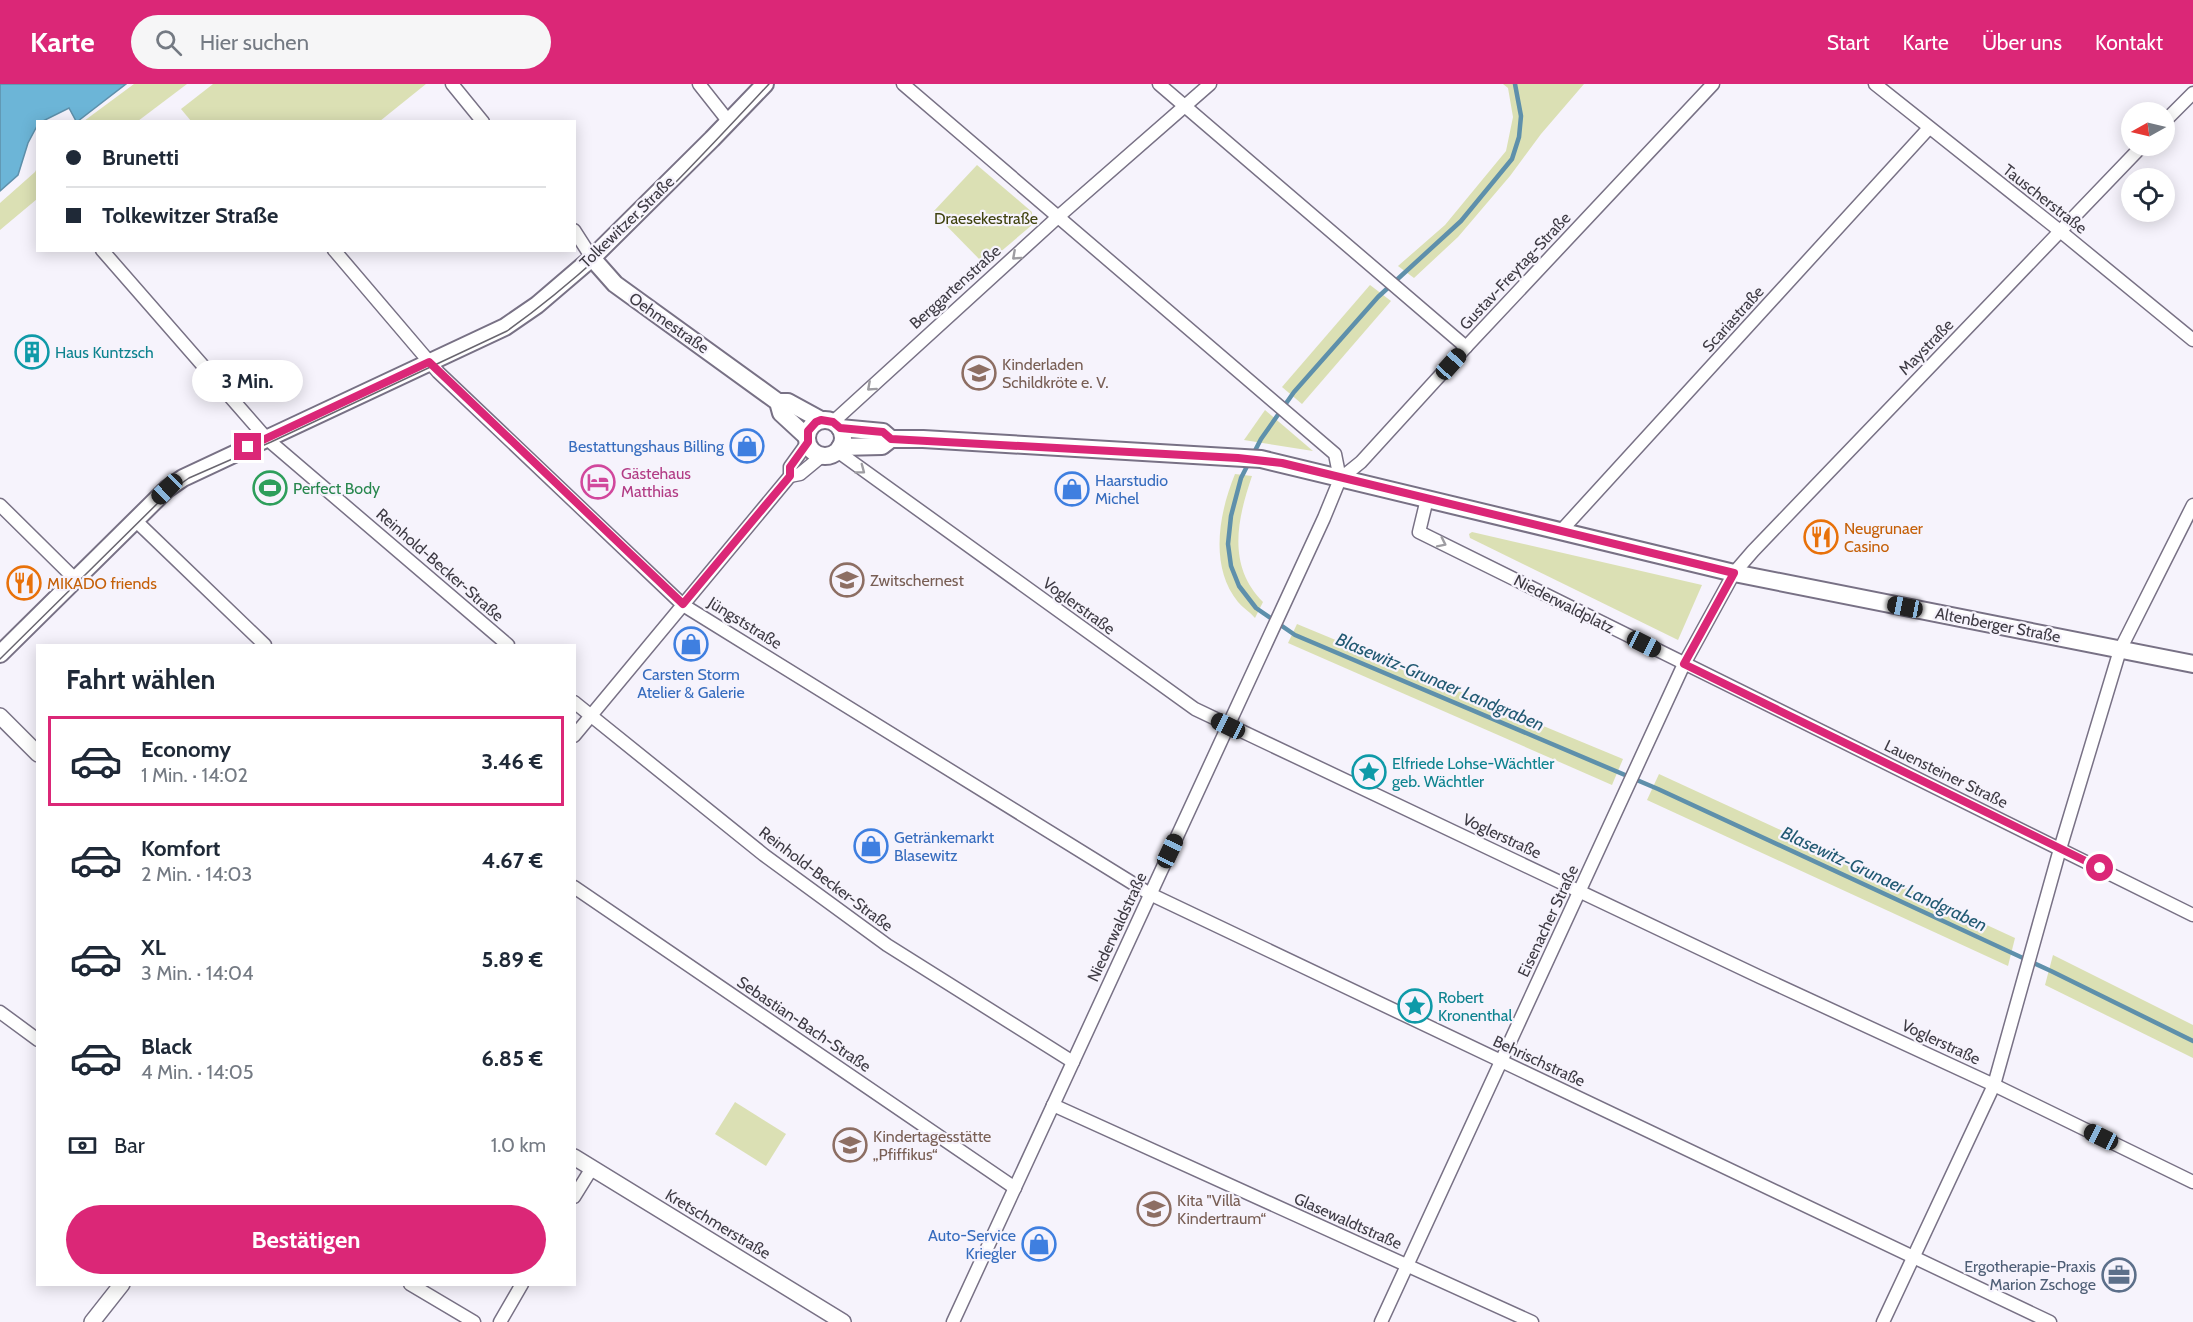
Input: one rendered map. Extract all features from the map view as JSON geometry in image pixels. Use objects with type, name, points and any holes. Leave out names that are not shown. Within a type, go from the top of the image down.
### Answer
[{"type":"main road","name":"Tolkewitzer Straße","points":[[0,654],[75,579],[141,526],[167,489],[183,478],[273,444],[429,362],[505,327],[537,305],[592,258],[765,84]]},
{"type":"main road","name":"Oehmestraße","points":[[592,258],[615,284],[778,402],[788,402],[831,423],[883,432],[891,439],[1262,459],[1340,478]]},
{"type":"main road","name":"Oehmestraße","points":[[778,402],[781,413],[807,439],[814,451],[882,446],[891,439]]},
{"type":"main road","points":[[807,439],[811,426],[831,423],[843,437],[833,451]]},
{"type":"main road","points":[[1340,478],[1734,573]]},
{"type":"main road","name":"Altenberger Straße","points":[[1734,573],[2193,664]]},
{"type":"street","points":[[452,84],[481,120]]},
{"type":"street","points":[[699,84],[729,122]]},
{"type":"street","points":[[903,84],[1335,454],[1340,478]]},
{"type":"street","points":[[1159,84],[1466,347]]},
{"type":"street","name":"Berggartenstraße","points":[[831,423],[1059,216],[1210,84]]},
{"type":"street","name":"Gustav-Freytag-Straße","points":[[1340,478],[1362,462],[1466,347],[1713,84]]},
{"type":"street","name":"Tauscherstraße","points":[[1875,84],[2193,340]]},
{"type":"street","points":[[2175,111],[2193,93]]},
{"type":"street","name":"Scariastraße","points":[[1560,531],[1929,128]]},
{"type":"street","name":"Maystraße","points":[[1734,573],[2132,156]]},
{"type":"street","name":"Oehmestraße","points":[[576,233],[592,258]]},
{"type":"street","name":"Reinhold-Becker-Straße","points":[[104,252],[273,444],[506,644]]},
{"type":"street","name":"Jüngststraße","points":[[336,252],[429,362],[683,604],[1150,894]]},
{"type":"street","points":[[790,476],[790,467],[807,439]]},
{"type":"street","points":[[576,734],[790,476],[800,474],[833,451]]},
{"type":"street","name":"Voglerstraße","points":[[833,451],[1195,710],[1994,1085],[2193,1182]]},
{"type":"street","name":"Niederwaldstraße","points":[[952,1322],[1324,518],[1340,478]]},
{"type":"street","name":"Niederwaldplatz","points":[[1426,500],[1419,532],[1684,664]]},
{"type":"street","points":[[0,505],[75,579]]},
{"type":"street","points":[[1883,1322],[1994,1085],[2060,849],[2120,650],[2193,506]]},
{"type":"street","points":[[141,526],[264,644]]},
{"type":"street","points":[[1684,664],[1734,573]]},
{"type":"street","name":"Eisenacher Straße","points":[[1382,1322],[1684,664]]},
{"type":"street","name":"Lauensteiner Straße","points":[[1684,664],[2193,915]]},
{"type":"street","name":"Reinhold-Becker-Straße","points":[[576,704],[764,855],[887,945],[1073,1062]]},
{"type":"street","points":[[0,716],[36,752]]},
{"type":"street","name":"Sebastian-Bach-Straße","points":[[576,888],[1015,1188]]},
{"type":"street","name":"Behrischstraße","points":[[1150,894],[2050,1322]]},
{"type":"street","points":[[0,1012],[36,1039]]},
{"type":"street","name":"Glasewaldtstraße","points":[[1053,1106],[1532,1322]]},
{"type":"street","name":"Kretschmerstraße","points":[[576,1158],[843,1322]]},
{"type":"street","points":[[576,1194],[592,1168]]},
{"type":"street","points":[[98,1320],[121,1286]]},
{"type":"street","points":[[413,1286],[474,1322]]},
{"type":"street","points":[[500,1322],[521,1286]]},
{"type":"green space","points":[[134,84],[187,84],[139,120],[85,120]]},
{"type":"green space","points":[[213,84],[426,84],[381,120],[190,120],[181,109]]},
{"type":"green space","points":[[1503,84],[1584,84],[1458,237],[1414,278],[1398,266],[1445,225],[1506,151],[1513,117],[1508,88]]},
{"type":"green space","name":"Draesekestraße","points":[[977,165],[1032,212],[1032,225],[985,265],[933,212]]},
{"type":"green space","points":[[36,170],[36,200],[0,230],[0,203]]},
{"type":"green space","points":[[1370,285],[1391,301],[1302,404],[1282,387]]},
{"type":"green space","points":[[1265,410],[1313,451],[1244,440]]},
{"type":"green space","points":[[1235,474],[1252,476],[1242,509],[1238,542],[1244,573],[1263,602],[1255,618],[1238,602],[1229,588],[1220,556],[1221,522]]},
{"type":"green space","points":[[1472,532],[1702,585],[1678,640],[1470,538],[1469,534]]},
{"type":"green space","points":[[1297,624],[1623,759],[1612,785],[1288,643]]},
{"type":"green space","points":[[1659,774],[2015,938],[2008,966],[1647,800]]},
{"type":"green space","points":[[2053,955],[2193,1025],[2193,1058],[2045,985]]},
{"type":"green space","points":[[735,1102],[786,1134],[766,1166],[715,1134]]},
{"type":"water","points":[[0,84],[126,84],[79,120],[75,120],[69,108],[45,120],[36,120],[36,128],[28,143],[18,175],[0,191]]},
{"type":"waterway","name":"Blasewitz‐Grunaer Landgraben","points":[[1515,84],[1521,116],[1519,137],[1512,159],[1461,221],[1378,297],[1294,392],[1261,439],[1241,478],[1231,516],[1228,544],[1231,566],[1239,586],[1256,608],[1295,635],[1658,789],[2051,971],[2193,1041]]},
{"type":"tram line","points":[[0,659],[169,492],[189,478],[507,331],[578,275],[644,214],[769,84]]},
{"type":"place","name":"Haus Kuntzsch","points":[[32,352]]},
{"type":"place","name":"Kinderladen Schildkröte e. V.","points":[[979,373]]},
{"type":"place","name":"Bestattungshaus Billing","points":[[747,446]]},
{"type":"place","name":"Gästehaus Matthias","points":[[598,482]]},
{"type":"place","name":"Perfect Body","points":[[270,488]]},
{"type":"place","name":"Haarstudio Michel","points":[[1072,489]]},
{"type":"place","name":"Neugrunaer Casino","points":[[1821,537]]},
{"type":"place","name":"Zwitschernest","points":[[847,580]]},
{"type":"place","name":"MIKADO friends","points":[[24,583]]},
{"type":"place","name":"Carsten Storm Atelier & Galerie","points":[[691,644]]},
{"type":"place","name":"Elfriede Lohse-Wächtler geb. Wächtler","points":[[1369,772]]},
{"type":"place","name":"Getränkemarkt Blasewitz","points":[[871,846]]},
{"type":"place","name":"Robert Kronenthal","points":[[1415,1006]]},
{"type":"place","name":"Kindertagesstätte „Pfiffikus“","points":[[850,1145]]},
{"type":"place","name":"Kita \"Villa Kindertraum“","points":[[1154,1209]]},
{"type":"place","name":"Auto-Service Kriegler","points":[[1039,1244]]},
{"type":"place","name":"Ergotherapie-Praxis Marion Zschoge","points":[[2119,1275]]},
{"type":"route","points":[[248,447],[429,362],[683,604],[790,476],[790,467],[808,442],[808,431],[811,426],[821,420],[833,422],[840,428],[883,432],[891,439],[1262,459],[1282,463],[1734,573],[1684,664],[2100,868]]}]
